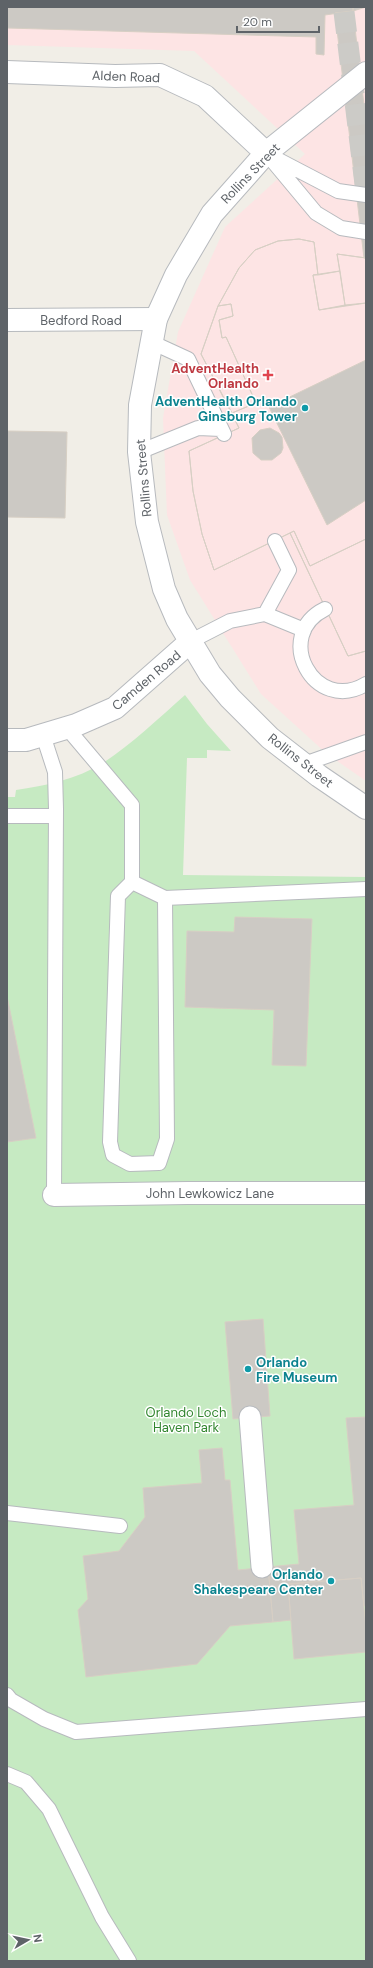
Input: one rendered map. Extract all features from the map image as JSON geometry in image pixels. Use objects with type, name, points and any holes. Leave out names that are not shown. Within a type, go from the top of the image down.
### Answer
[{"type":"street","name":"Alden Road","points":[[7,72],[115,76],[160,75],[205,96],[266,153]]},
{"type":"street","name":"Rollins Street","points":[[366,73],[266,153],[212,214],[176,275],[156,319],[140,405],[139,452],[147,522],[164,589],[177,618],[210,674],[230,698],[270,738],[366,808]]},
{"type":"street","name":"Bedford Road","points":[[7,320],[156,319]]},
{"type":"street","name":"Camden Road","points":[[7,740],[26,740],[68,728],[115,708],[191,641]]},
{"type":"street","name":"John Lewkowicz Lane","points":[[54,1195],[366,1193]]},
{"type":"street","points":[[250,1417],[262,1567]]},
{"type":"lane","points":[[266,153],[338,191],[366,195]]},
{"type":"lane","points":[[266,153],[316,213],[341,228],[366,232]]},
{"type":"lane","points":[[139,452],[198,428],[223,432],[188,359],[151,342]]},
{"type":"lane","points":[[265,614],[288,570],[275,541]]},
{"type":"lane","points":[[326,609],[320,612],[309,622],[304,630],[300,647],[302,661],[309,674],[318,683],[331,689],[345,691],[359,688],[366,684]]},
{"type":"lane","points":[[191,641],[230,621],[265,614],[304,630]]},
{"type":"lane","points":[[68,728],[132,805],[132,882],[118,896],[110,1142],[113,1155],[130,1164],[159,1163],[167,1139],[165,898]]},
{"type":"lane","points":[[43,735],[55,772],[54,1195]]},
{"type":"lane","points":[[304,764],[366,742]]},
{"type":"lane","points":[[7,816],[56,816]]},
{"type":"lane","points":[[132,882],[165,898],[366,889]]},
{"type":"lane","points":[[7,1513],[120,1526]]},
{"type":"lane","points":[[7,1695],[11,1700],[44,1719],[76,1732],[366,1709]]},
{"type":"lane","points":[[7,1774],[26,1782],[49,1808],[102,1917],[128,1961]]},
{"type":"shaded area","name":"AdventHealth Orlando","points":[[7,7],[366,7],[366,781],[327,754],[261,694],[190,580],[167,515],[163,418],[178,332],[225,227],[305,154],[194,51],[7,45]]},
{"type":"green space","name":"Orlando Loch Haven Park","points":[[185,695],[207,724],[231,751],[207,750],[207,758],[187,758],[183,875],[366,877],[366,1961],[7,1961],[7,797],[15,797],[16,790],[72,778],[93,769],[114,756]]},
{"type":"building","points":[[7,7],[353,7],[353,11],[325,15],[324,55],[316,54],[316,37],[7,28]]},
{"type":"building","points":[[353,7],[366,7],[353,11]]},
{"type":"building","points":[[353,11],[366,122],[366,258],[364,258],[335,13]]},
{"type":"building","name":"AdventHealth Orlando","points":[[299,239],[314,242],[318,275],[340,271],[337,254],[366,258],[366,360],[269,407],[327,525],[366,500],[366,651],[348,656],[290,533],[214,570],[202,534],[193,491],[189,451],[239,428],[201,354],[218,306],[239,268],[255,250],[278,241]],"holes":[[[270,428],[279,433],[282,437],[283,448],[281,453],[272,460],[261,460],[253,453],[252,438],[260,430]]]},
{"type":"building","name":"AdventHealth Orlando","points":[[299,239],[314,242],[318,275],[313,275],[319,310],[366,303],[366,539],[310,566],[294,531],[214,570],[202,534],[193,491],[189,451],[239,428],[232,413],[256,403],[226,337],[222,338],[219,320],[233,316],[231,304],[218,306],[239,268],[255,250],[278,241]]},
{"type":"building","points":[[337,254],[366,258],[366,303],[345,305]]},
{"type":"building","points":[[340,271],[345,305],[319,310],[313,275]]},
{"type":"building","points":[[231,304],[233,316],[219,320],[222,338],[226,337],[256,403],[232,413],[201,354],[218,306]]},
{"type":"building","points":[[7,431],[67,432],[65,518],[7,517]]},
{"type":"building","points":[[294,531],[310,566],[366,539],[366,651],[348,656],[290,533]]},
{"type":"building","points":[[235,917],[312,919],[306,1066],[272,1065],[274,1010],[185,1007],[187,931],[234,932]]},
{"type":"building","points":[[7,996],[36,1138],[7,1142]]},
{"type":"building","name":"Orlando Fire Museum","points":[[263,1319],[270,1416],[233,1419],[225,1322]]},
{"type":"building","points":[[366,1417],[366,1606],[364,1606],[361,1578],[288,1584],[291,1620],[273,1622],[268,1567],[299,1564],[294,1510],[354,1505],[346,1418]]},
{"type":"building","points":[[222,1448],[225,1480],[230,1480],[238,1570],[268,1567],[273,1622],[230,1626],[197,1664],[86,1677],[78,1610],[88,1599],[83,1556],[119,1551],[145,1517],[143,1488],[202,1483],[199,1450]]},
{"type":"building","points":[[361,1578],[366,1628],[366,1652],[294,1659],[288,1584]]},
{"type":"tunnel","points":[[344,12],[366,192]]},
{"type":"place","name":"AdventHealth Orlando","points":[[268,375]]},
{"type":"place","name":"AdventHealth Orlando Ginsburg Tower","points":[[305,408]]},
{"type":"place","name":"Orlando Fire Museum","points":[[248,1369]]},
{"type":"place","name":"Orlando Shakespeare Center","points":[[331,1581]]}]
